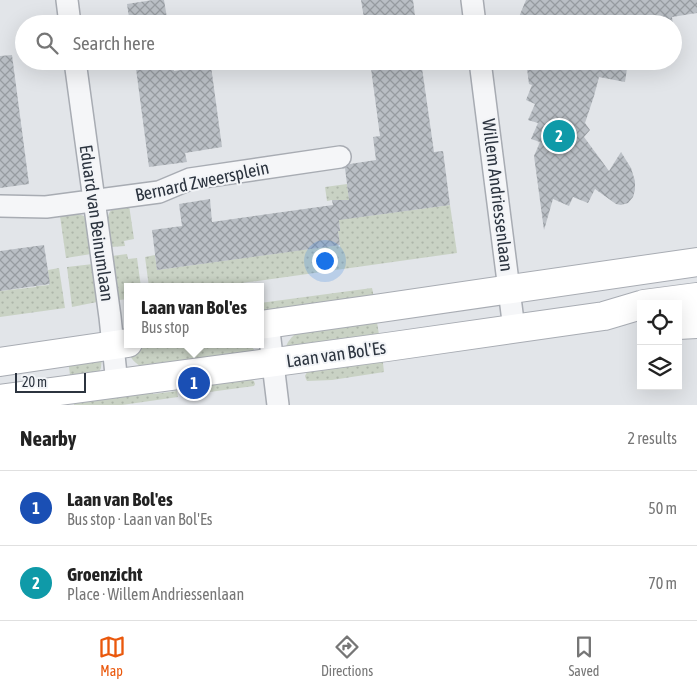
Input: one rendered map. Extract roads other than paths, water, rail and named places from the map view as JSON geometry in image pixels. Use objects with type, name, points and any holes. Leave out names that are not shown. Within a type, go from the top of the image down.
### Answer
[{"type":"street","points":[[67,0],[69,15]]},
{"type":"street","points":[[472,0],[474,15]]},
{"type":"street","name":"Eduard van Beinumlaan","points":[[76,70],[94,201],[121,344],[117,384]]},
{"type":"street","name":"Willem Andriessenlaan","points":[[481,70],[514,329]]},
{"type":"street","name":"Bernard Zweersplein","points":[[0,206],[46,207],[160,192],[190,179],[340,157]]},
{"type":"street","points":[[278,405],[273,362],[264,324],[697,262]]},
{"type":"street","name":"Laan van Bol'Es","points":[[673,300],[697,297]]},
{"type":"street","name":"Laan van Bol'Es","points":[[0,399],[604,316],[637,306]]},
{"type":"street","points":[[604,316],[637,322]]},
{"type":"street","points":[[682,325],[697,324]]},
{"type":"street","points":[[0,362],[121,344]]},
{"type":"place","name":"Groenzicht","points":[[559,136]]},
{"type":"place","name":"Laan van Bol'es","points":[[194,383]]}]
